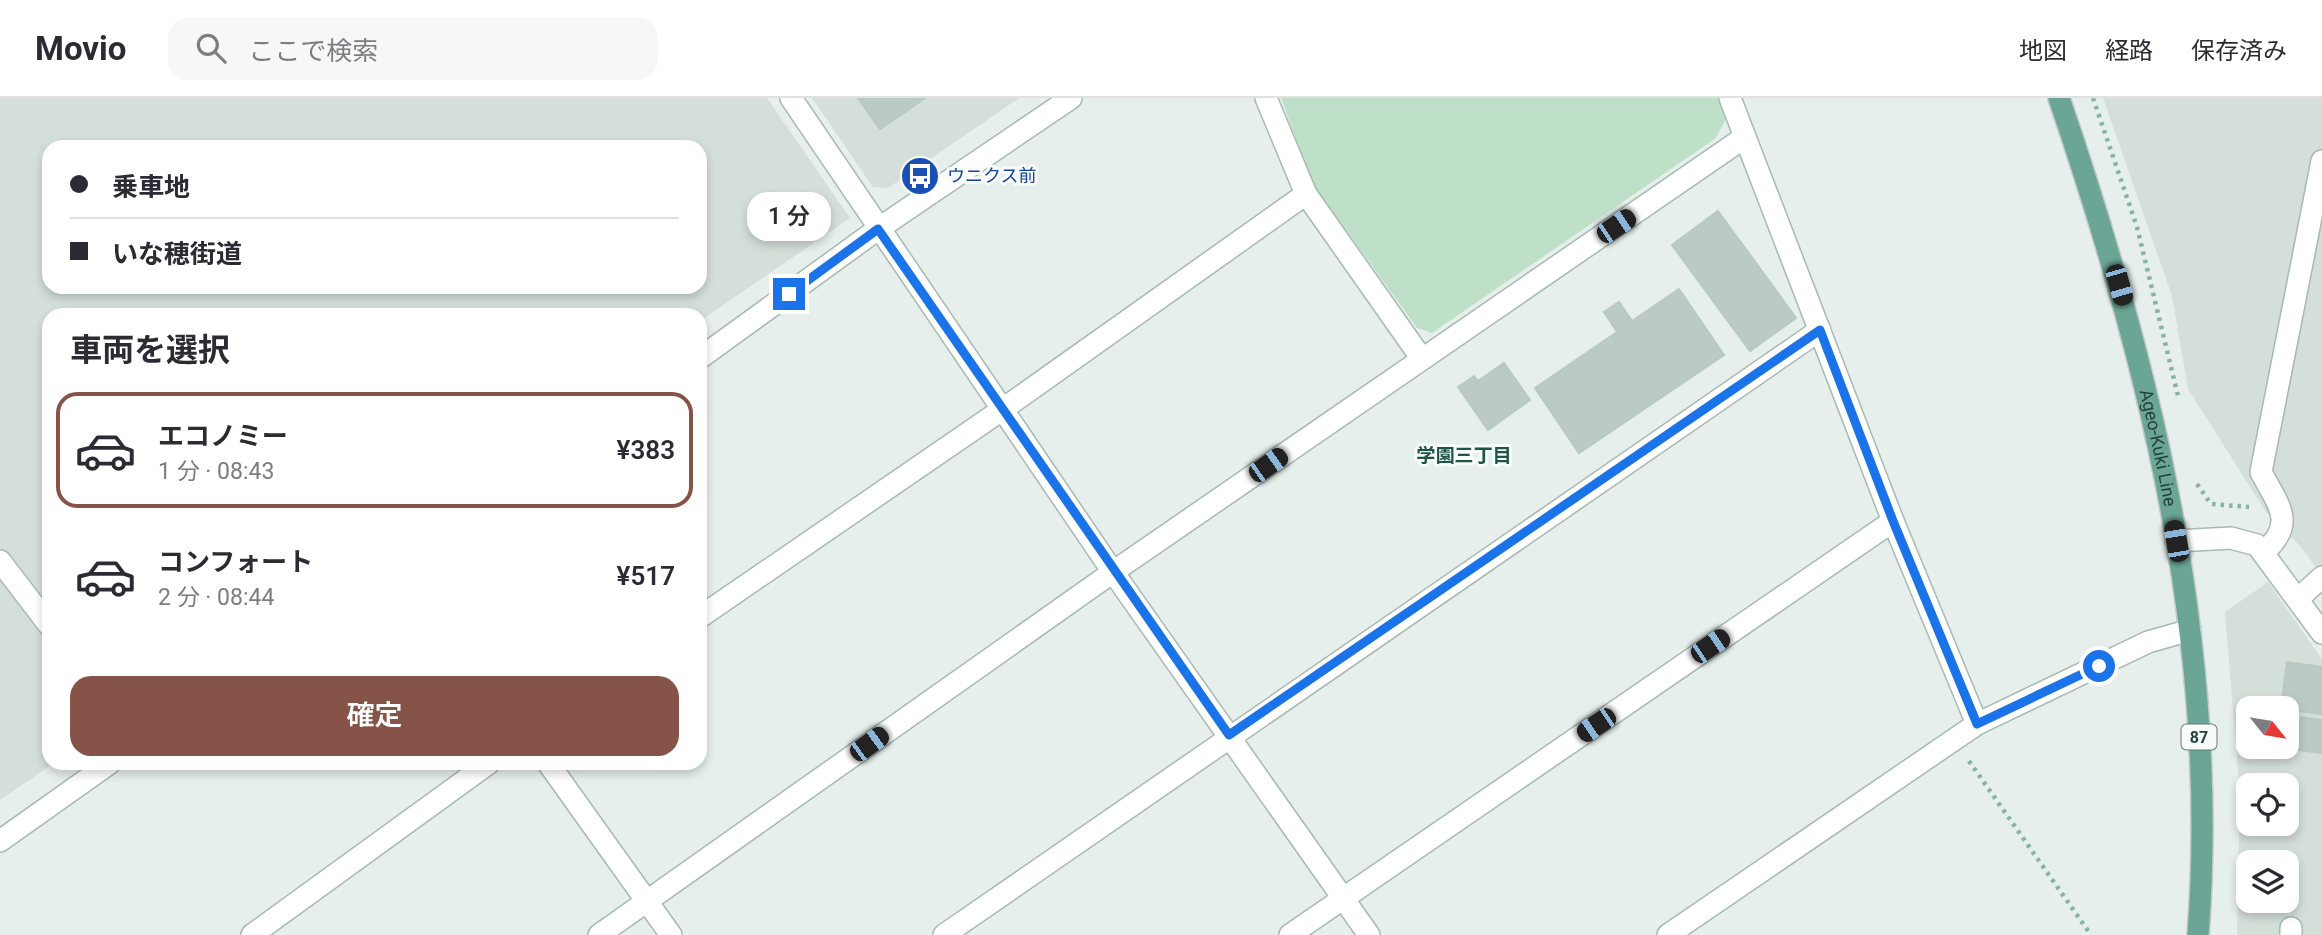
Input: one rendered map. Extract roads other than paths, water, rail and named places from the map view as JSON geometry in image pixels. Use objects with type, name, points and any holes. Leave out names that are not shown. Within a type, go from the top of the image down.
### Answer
[{"type":"main road","name":"Ageo-Kuki Line","points":[[2059,98],[2099,215],[2126,308],[2164,470],[2176,541],[2190,630],[2203,822],[2198,935]]},
{"type":"street","points":[[791,98],[1113,572],[1369,935]]},
{"type":"street","points":[[707,353],[878,229],[1071,98]]},
{"type":"street","points":[[1266,98],[1306,194],[1422,359]]},
{"type":"street","points":[[1730,98],[1893,521],[1977,724]]},
{"type":"street","points":[[600,935],[1113,572],[1745,137]]},
{"type":"street","points":[[2264,552],[2279,539],[2284,525],[2282,512],[2261,472],[2322,161]]},
{"type":"street","points":[[707,612],[1003,409],[1306,194]]},
{"type":"street","points":[[944,935],[1229,735],[1820,330]]},
{"type":"street","points":[[1290,935],[1893,521]]},
{"type":"street","points":[[2176,541],[2231,538],[2257,545],[2322,633]]},
{"type":"street","points":[[0,561],[42,616]]},
{"type":"street","points":[[2298,598],[2322,577]]},
{"type":"street","points":[[1668,935],[1977,724],[2148,642],[2190,630]]},
{"type":"street","points":[[0,841],[100,770]]},
{"type":"street","points":[[252,935],[479,770]]},
{"type":"street","points":[[553,770],[671,935]]},
{"type":"place","name":"ウニクス前","points":[[920,176]]},
{"type":"district","name":"学園三丁目","points":[[1464,455]]}]
